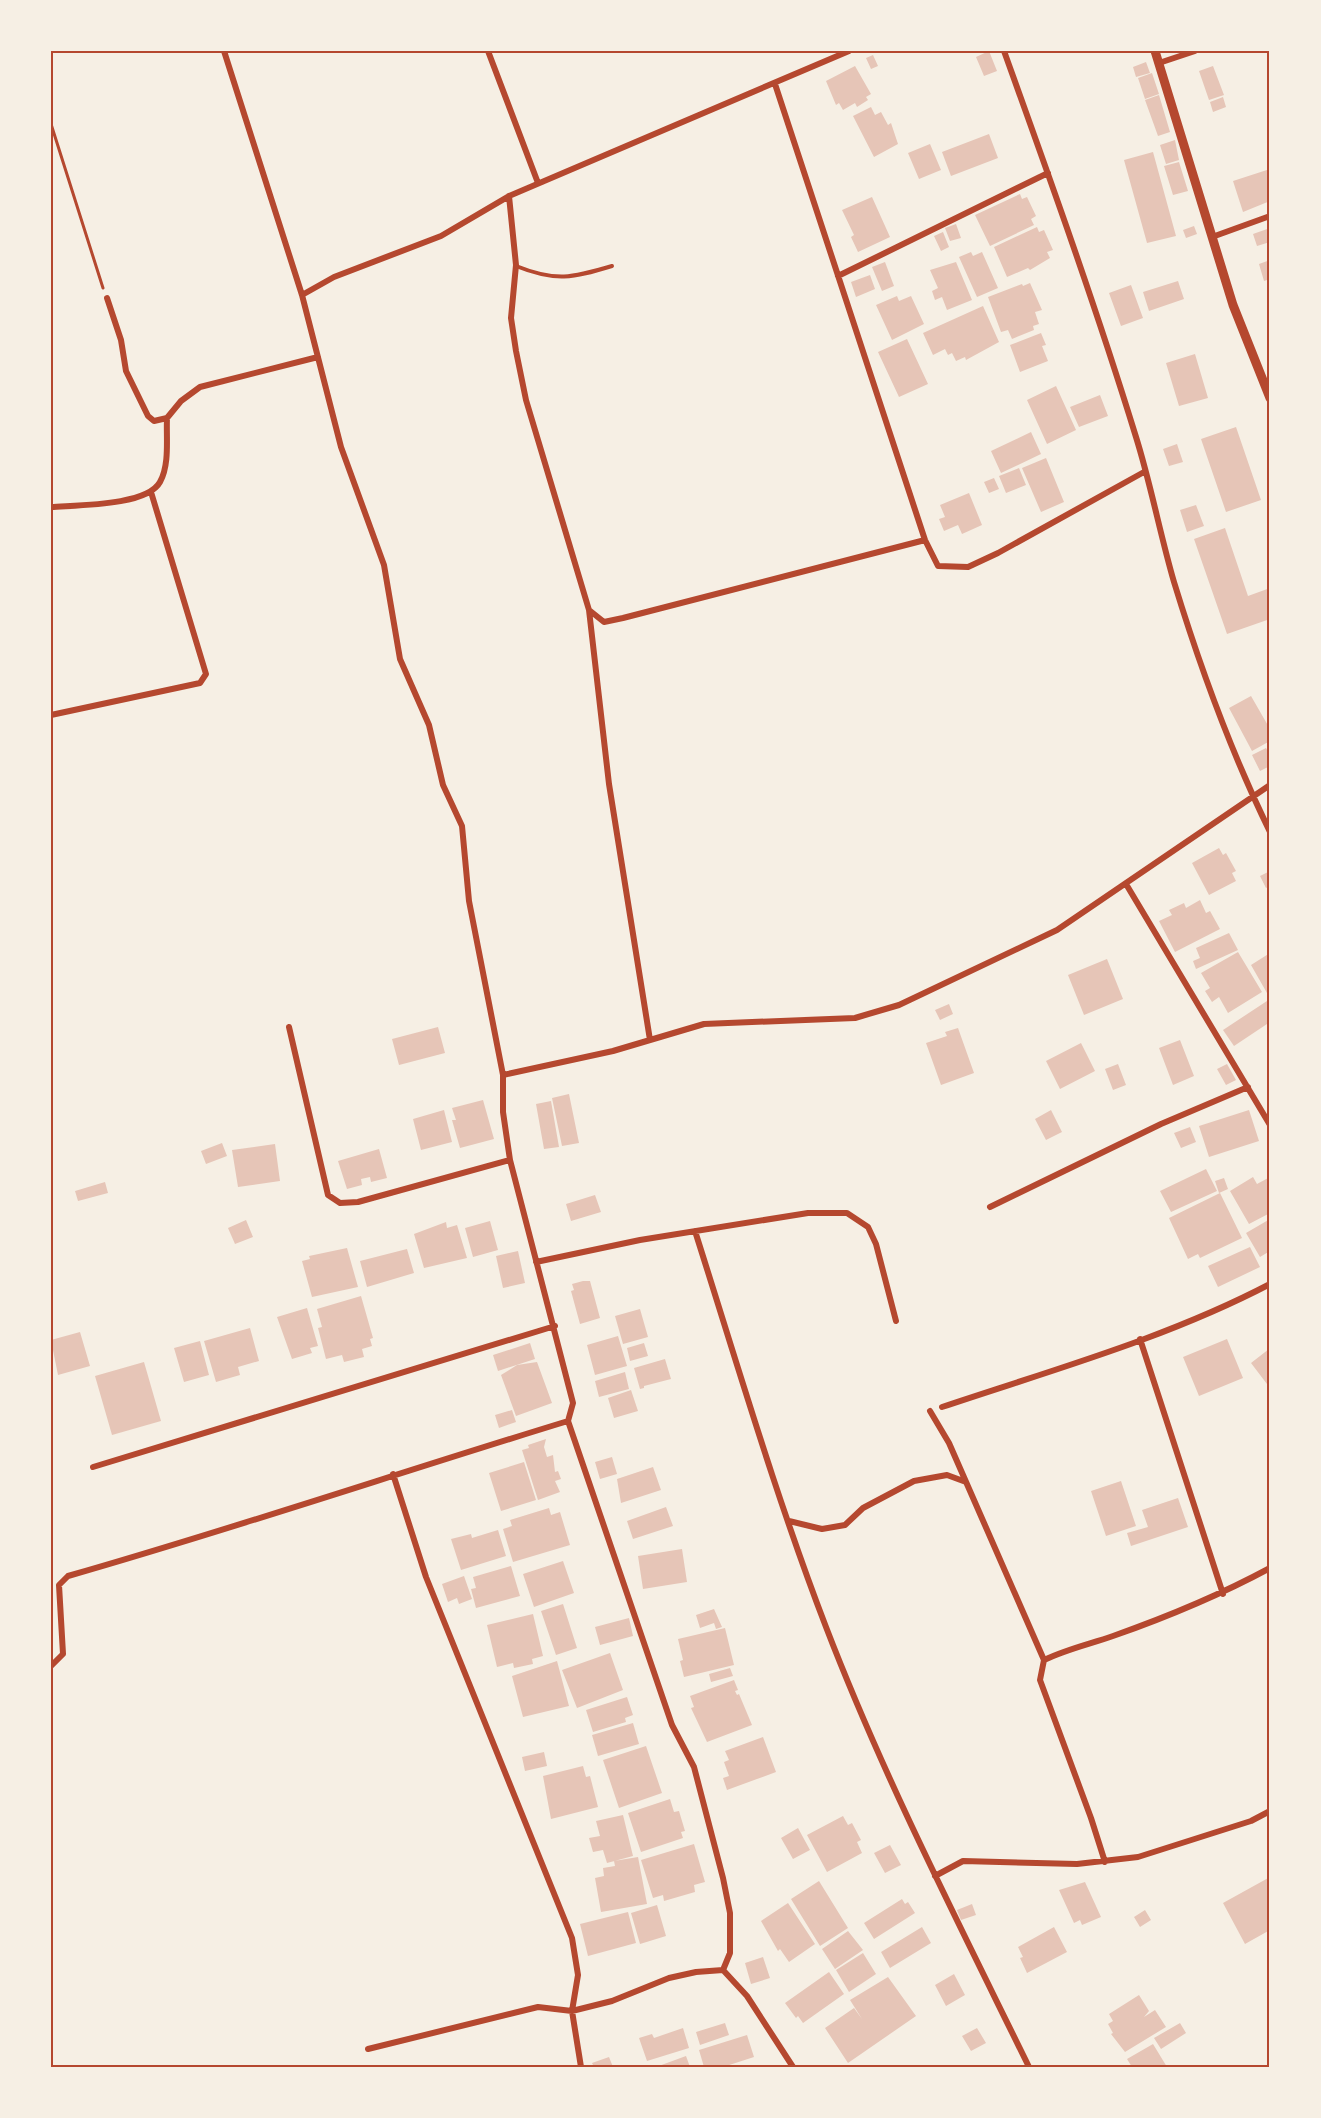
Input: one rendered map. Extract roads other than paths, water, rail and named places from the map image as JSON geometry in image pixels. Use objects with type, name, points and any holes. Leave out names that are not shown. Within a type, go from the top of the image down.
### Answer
[{"type":"street","points":[[224,51],[302,296],[340,447],[384,565],[400,659],[429,725],[443,785],[462,825],[469,901],[486,999],[503,1075],[503,1118],[510,1160],[555,1326],[573,1403],[568,1421],[672,1725],[694,1767],[706,1809],[730,1913],[730,1953],[723,1970]]},
{"type":"street","points":[[488,51],[538,183]]},
{"type":"street","points":[[302,296],[334,277],[441,236],[509,195],[775,84],[847,51]]},
{"type":"street","points":[[1004,51],[1048,173],[1137,440],[1174,583],[1219,712],[1253,797],[1270,832]]},
{"type":"street","points":[[1155,51],[1233,305],[1270,398]]},
{"type":"street","points":[[1159,63],[1196,51]]},
{"type":"street","points":[[775,84],[925,540],[938,566],[968,567],[998,554],[1144,472]]},
{"type":"street","points":[[838,276],[1048,173]]},
{"type":"street","points":[[509,195],[516,265],[511,318],[526,400],[590,610],[609,784],[650,1040]]},
{"type":"street","points":[[1212,237],[1270,216]]},
{"type":"street","points":[[107,298],[121,340],[126,371],[148,416],[154,421],[167,418]]},
{"type":"street","points":[[51,507],[129,500],[151,492],[160,482],[165,465],[167,418],[181,401],[200,387],[318,357]]},
{"type":"street","points":[[51,715],[200,683],[206,674],[151,492]]},
{"type":"street","points":[[590,610],[604,622],[925,540]]},
{"type":"street","points":[[503,1075],[650,1040],[704,1024],[855,1018],[876,1013],[1058,930],[1270,785]]},
{"type":"street","points":[[1125,884],[1270,1125]]},
{"type":"street","points":[[289,1028],[328,1195],[340,1203],[358,1202],[510,1160]]},
{"type":"street","points":[[990,1207],[1161,1124],[1248,1087]]},
{"type":"street","points":[[536,1262],[695,1231],[808,1213],[847,1213],[868,1227],[876,1244],[896,1321]]},
{"type":"street","points":[[695,1231],[825,1626],[878,1755],[1029,2067]]},
{"type":"street","points":[[942,1407],[1140,1340],[1270,1284]]},
{"type":"street","points":[[93,1467],[555,1326]]},
{"type":"street","points":[[1140,1340],[1223,1594]]},
{"type":"street","points":[[930,1411],[949,1443],[1044,1660],[1040,1680],[1105,1862]]},
{"type":"street","points":[[51,1666],[63,1654],[59,1585],[68,1576],[208,1536],[393,1474],[568,1421]]},
{"type":"street","points":[[393,1474],[426,1577],[572,1938],[578,1976],[572,2011],[581,2067]]},
{"type":"street","points":[[789,1521],[822,1529],[845,1525],[863,1508],[914,1481],[947,1475],[966,1483]]},
{"type":"street","points":[[1044,1660],[1067,1648],[1110,1637],[1223,1594],[1270,1568]]},
{"type":"street","points":[[935,1876],[963,1861],[1039,1865],[1105,1862],[1138,1857],[1251,1821],[1270,1812]]},
{"type":"street","points":[[368,2049],[538,2007],[572,2011],[612,2001],[669,1978],[696,1972],[723,1970]]},
{"type":"street","points":[[723,1970],[747,1996],[793,2067]]},
{"type":"lane","points":[[516,265],[542,276],[559,278],[578,276],[612,266]]}]
